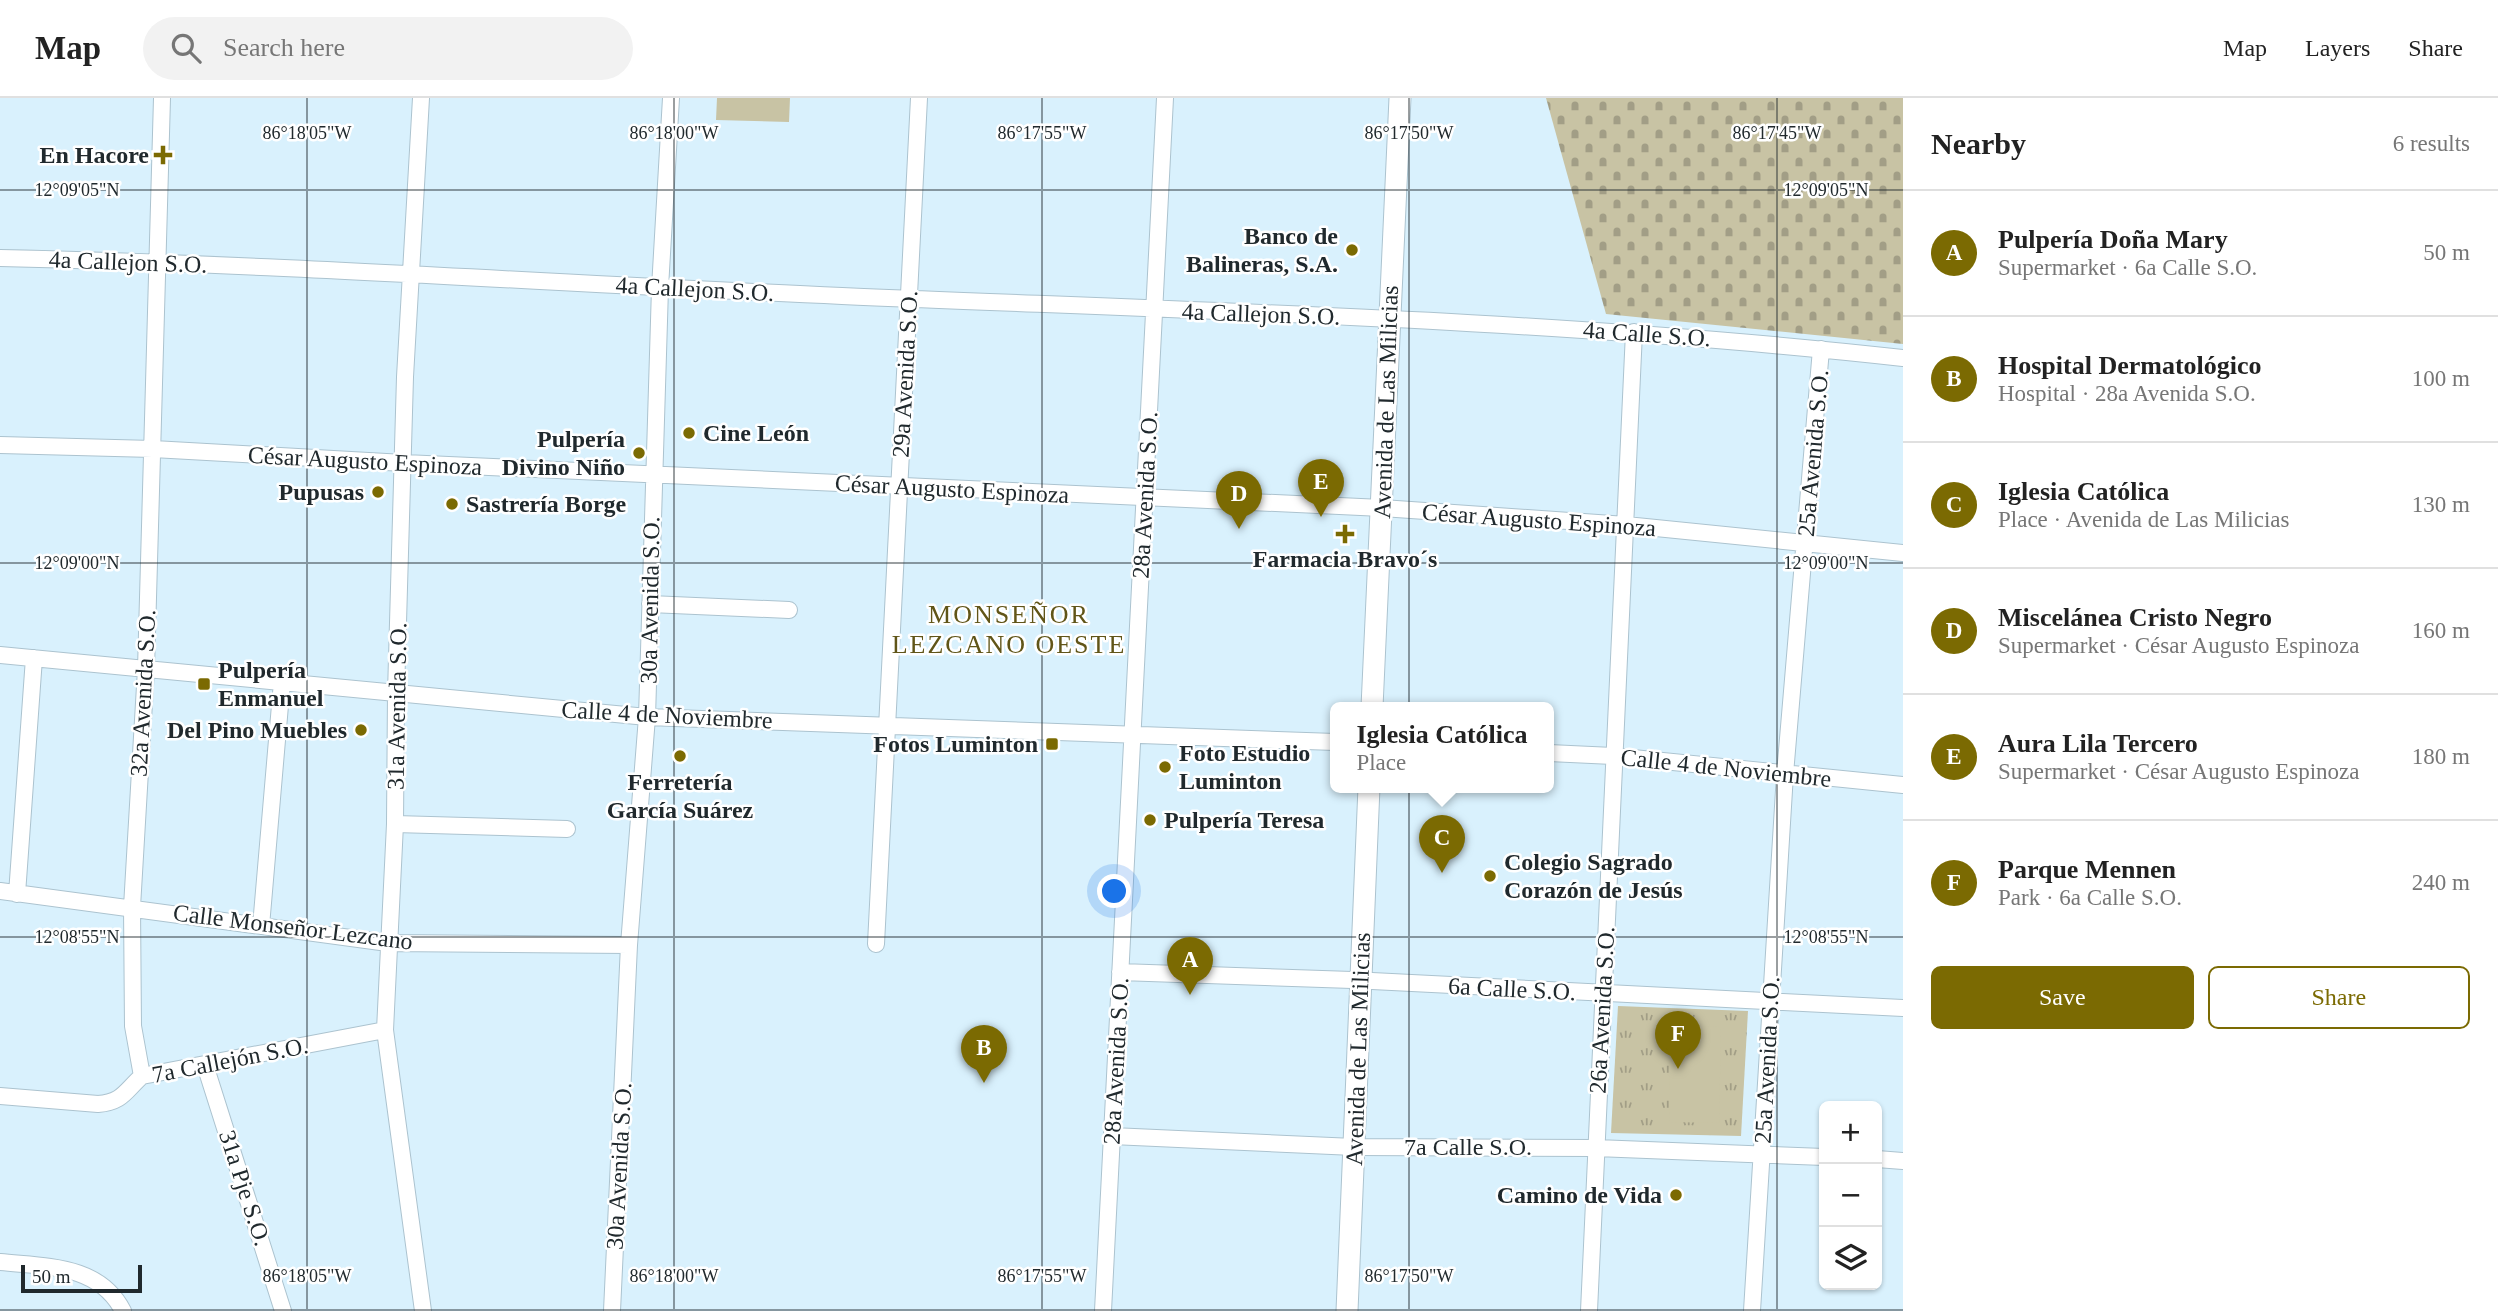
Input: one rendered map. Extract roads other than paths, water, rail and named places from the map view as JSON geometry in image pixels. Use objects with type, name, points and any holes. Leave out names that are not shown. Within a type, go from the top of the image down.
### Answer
[{"type":"main road","name":"Avenida de Las Milicias","points":[[1372,702],[1400,98]]},
{"type":"main road","name":"Avenida de Las Milicias","points":[[1347,1311],[1368,793]]},
{"type":"street","name":"32a Avenida S.O.","points":[[142,1076],[133,1026],[132,907],[146,669],[162,98]]},
{"type":"street","name":"31a Avenida S.O.","points":[[421,98],[405,377],[395,824],[384,1030],[423,1311]]},
{"type":"street","name":"30a Avenida S.O.","points":[[612,1311],[629,946],[647,717],[660,288],[671,98]]},
{"type":"street","name":"29a Avenida S.O.","points":[[876,944],[919,98]]},
{"type":"street","name":"28a Avenida S.O.","points":[[1103,1311],[1165,98]]},
{"type":"street","name":"4a Callejon S.O.","points":[[0,258],[157,261],[660,288],[1389,319]]},
{"type":"street","name":"4a Calle S.O.","points":[[1389,319],[1634,332],[1903,358]]},
{"type":"street","name":"26a Avenida S.O.","points":[[1589,1311],[1634,332]]},
{"type":"street","name":"25a Avenida S.O.","points":[[1752,1311],[1785,774],[1821,349]]},
{"type":"street","name":"César Augusto Espinoza","points":[[0,445],[153,449],[1382,508],[1626,526],[1903,553]]},
{"type":"street","points":[[650,604],[789,610]]},
{"type":"street","name":"Calle 4 de Noviembre","points":[[0,654],[647,717],[1330,742]]},
{"type":"street","points":[[17,894],[34,658]]},
{"type":"street","points":[[261,926],[282,682]]},
{"type":"street","name":"Calle 4 de Noviembre","points":[[1554,753],[1903,785]]},
{"type":"street","points":[[395,824],[567,829]]},
{"type":"street","name":"Calle Monseñor Lezcano","points":[[0,891],[388,943],[629,946]]},
{"type":"street","name":"6a Calle S.O.","points":[[1120,972],[1903,1008]]},
{"type":"street","name":"7a Callejón S.O.","points":[[0,1096],[98,1104],[114,1102],[125,1095],[142,1076],[384,1030]]},
{"type":"street","name":"31a Pje S.O.","points":[[205,1065],[283,1311]]},
{"type":"street","name":"7a Calle S.O.","points":[[1112,1136],[1354,1147],[1596,1148],[1819,1157]]},
{"type":"street","points":[[1882,1159],[1903,1161]]},
{"type":"street","points":[[0,1262],[64,1268],[93,1278],[115,1295],[123,1311]]},
{"type":"place","name":"En Hacore","points":[[163,155]]},
{"type":"place","name":"Banco de Balineras, S.A.","points":[[1352,250]]},
{"type":"place","name":"Cine León","points":[[689,433]]},
{"type":"place","name":"Pulpería Divino Niño","points":[[639,453]]},
{"type":"place","name":"Pupusas","points":[[378,492]]},
{"type":"place","name":"Sastrería Borge","points":[[452,504]]},
{"type":"place","name":"Aura Lila Tercero","points":[[1321,517]]},
{"type":"place","name":"Miscelánea Cristo Negro","points":[[1239,529]]},
{"type":"place","name":"Farmacia Bravo´s","points":[[1345,534]]},
{"type":"place","name":"Pulpería Enmanuel","points":[[204,684]]},
{"type":"place","name":"Del Pino Muebles","points":[[361,730]]},
{"type":"place","name":"Fotos Luminton","points":[[1052,744]]},
{"type":"place","name":"Ferretería García Suárez","points":[[680,756]]},
{"type":"place","name":"Foto Estudio Luminton","points":[[1165,767]]},
{"type":"place","name":"Pulpería Teresa","points":[[1150,820]]},
{"type":"place","name":"Iglesia Católica","points":[[1442,873]]},
{"type":"place","name":"Colegio Sagrado Corazón de Jesús","points":[[1490,876]]},
{"type":"place","name":"Pulpería Doña Mary","points":[[1190,995]]},
{"type":"place","name":"Parque Mennen","points":[[1678,1069]]},
{"type":"place","name":"Hospital Dermatológico","points":[[984,1083]]},
{"type":"place","name":"Camino de Vida","points":[[1676,1195]]},
{"type":"district","name":"MONSEÑOR LEZCANO OESTE","points":[[1009,629]]}]
